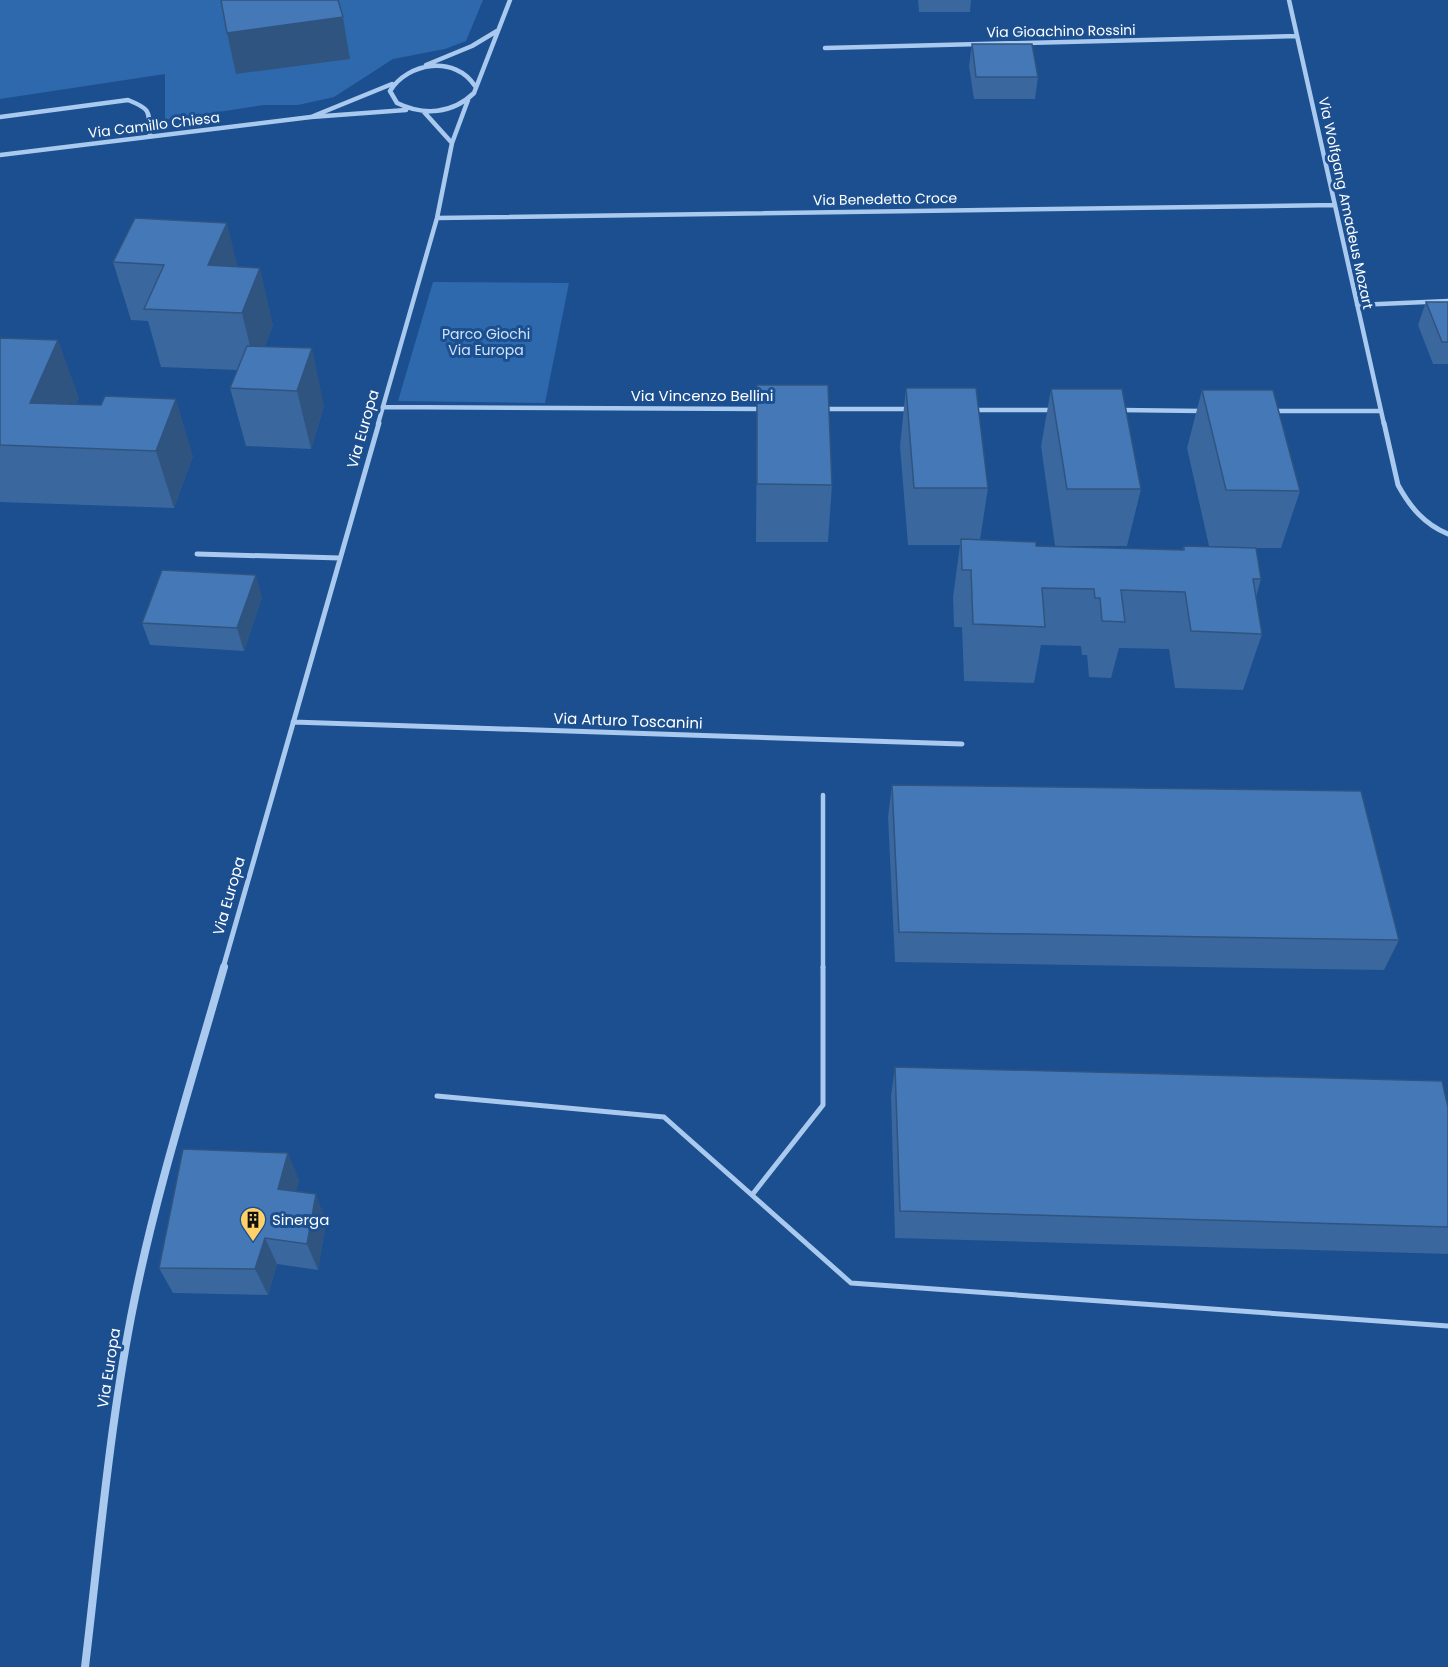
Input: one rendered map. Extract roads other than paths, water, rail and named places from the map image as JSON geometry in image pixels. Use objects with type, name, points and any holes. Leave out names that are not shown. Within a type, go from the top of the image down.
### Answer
[{"type":"street","points":[[475,86],[510,0]]},
{"type":"street","name":"Via Wolfgang Amadeus Mozart","points":[[1289,0],[1398,485],[1407,503],[1423,520],[1448,534]]},
{"type":"street","points":[[420,68],[472,46],[498,31]]},
{"type":"street","name":"Via Gioachino Rossini","points":[[825,48],[1297,36]]},
{"type":"street","points":[[420,68],[457,69],[467,73],[473,79],[475,86]]},
{"type":"street","name":"Via Camillo Chiesa","points":[[311,117],[392,84],[398,77],[420,68]]},
{"type":"street","points":[[392,84],[390,91],[392,98],[404,107],[414,110],[424,112],[447,110],[468,100]]},
{"type":"street","name":"Via Europa","points":[[86,1667],[114,1418],[131,1317],[149,1233],[437,218],[452,143],[475,86]]},
{"type":"street","points":[[0,117],[128,100],[146,107],[149,113],[150,135]]},
{"type":"street","name":"Via Camillo Chiesa","points":[[0,155],[311,117],[414,110]]},
{"type":"street","points":[[424,112],[452,143]]},
{"type":"street","name":"Via Benedetto Croce","points":[[437,218],[1334,205]]},
{"type":"street","points":[[1357,305],[1448,301]]},
{"type":"street","name":"Via Vincenzo Bellini","points":[[383,407],[775,409]]},
{"type":"street","points":[[810,409],[917,409]]},
{"type":"street","points":[[965,410],[1060,410]]},
{"type":"street","points":[[1107,410],[1214,411]]},
{"type":"street","points":[[1261,411],[1380,411]]},
{"type":"street","points":[[197,554],[340,558]]},
{"type":"street","name":"Via Arturo Toscanini","points":[[293,722],[962,744]]},
{"type":"lane","points":[[752,1195],[823,1105],[823,795]]},
{"type":"lane","points":[[436,1095],[664,1117],[851,1282],[1448,1326]]},
{"type":"place","name":"Sinerga","points":[[253,1243]]},
{"type":"park label","name":"Parco Giochi Via Europa","points":[[486,342]]}]
